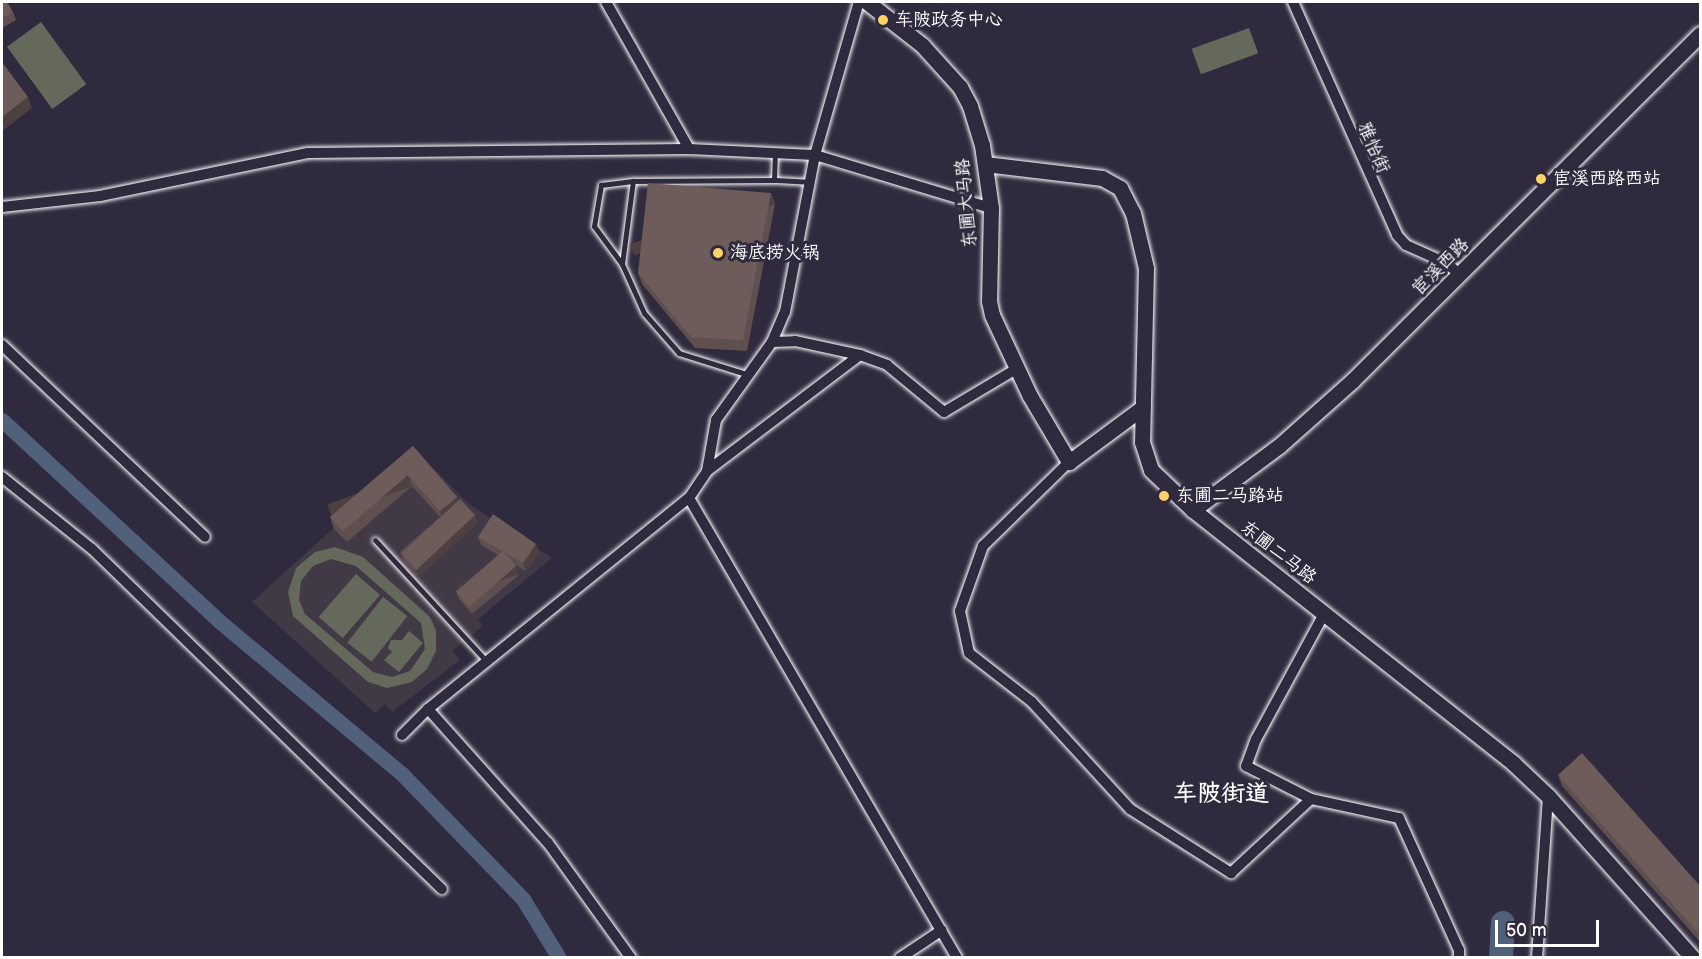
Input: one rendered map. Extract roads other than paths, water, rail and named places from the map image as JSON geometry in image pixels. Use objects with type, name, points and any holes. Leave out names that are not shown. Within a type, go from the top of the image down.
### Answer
[{"type":"street","points":[[606,2],[690,149]]},
{"type":"street","points":[[707,471],[716,420],[746,374],[772,342],[784,312],[816,155],[859,2]]},
{"type":"street","name":"东圃大马路","points":[[867,2],[914,37],[960,87],[976,122],[991,208],[989,301],[1016,369],[1069,462]]},
{"type":"street","name":"雅怡街","points":[[1293,2],[1397,235],[1406,245],[1446,263],[1461,275]]},
{"type":"street","name":"宦溪西路","points":[[1193,510],[1319,411],[1461,275],[1701,34]]},
{"type":"street","points":[[2,207],[100,196],[308,153],[690,149],[816,155],[991,208]]},
{"type":"street","name":"东圃二马路","points":[[985,164],[1102,178],[1113,182],[1128,198],[1143,250],[1148,289],[1143,407],[1144,458],[1159,480],[1193,510],[1324,614],[1481,735],[1548,796],[1693,957]]},
{"type":"street","points":[[772,342],[795,341],[860,355],[887,365],[944,412],[1016,369]]},
{"type":"street","points":[[2,345],[205,537]]},
{"type":"street","points":[[402,735],[428,709],[689,498],[707,471],[860,355]]},
{"type":"street","points":[[1143,407],[1069,462],[982,546],[960,611],[969,653],[1032,702],[1131,809],[1231,873],[1311,799]]},
{"type":"street","points":[[2,477],[92,549],[442,889]]},
{"type":"street","points":[[689,498],[957,957]]},
{"type":"street","points":[[1324,614],[1256,739],[1246,766],[1311,799],[1399,818],[1459,950],[1459,957]]},
{"type":"street","points":[[428,709],[548,843],[632,957]]},
{"type":"street","points":[[1537,957],[1548,796]]},
{"type":"street","points":[[900,957],[942,930]]},
{"type":"lane","points":[[774,180],[775,153]]},
{"type":"lane","points":[[622,264],[633,181]]},
{"type":"lane","points":[[746,374],[679,353],[644,313],[622,264],[594,225],[601,185],[633,181],[810,182]]},
{"type":"lane","points":[[375,540],[487,662]]},
{"type":"waterway","points":[[2,420],[219,621],[402,774],[523,899],[559,958]]},
{"type":"waterway","points":[[1501,958],[1503,923]]},
{"type":"place","name":"车陂政务中心","points":[[883,20]]},
{"type":"place","name":"宦溪西路西站","points":[[1541,179]]},
{"type":"place","name":"海底捞火锅","points":[[718,253]]},
{"type":"place","name":"东圃二马路站","points":[[1164,496]]},
{"type":"district","name":"车陂街道","points":[[1221,794]]}]
